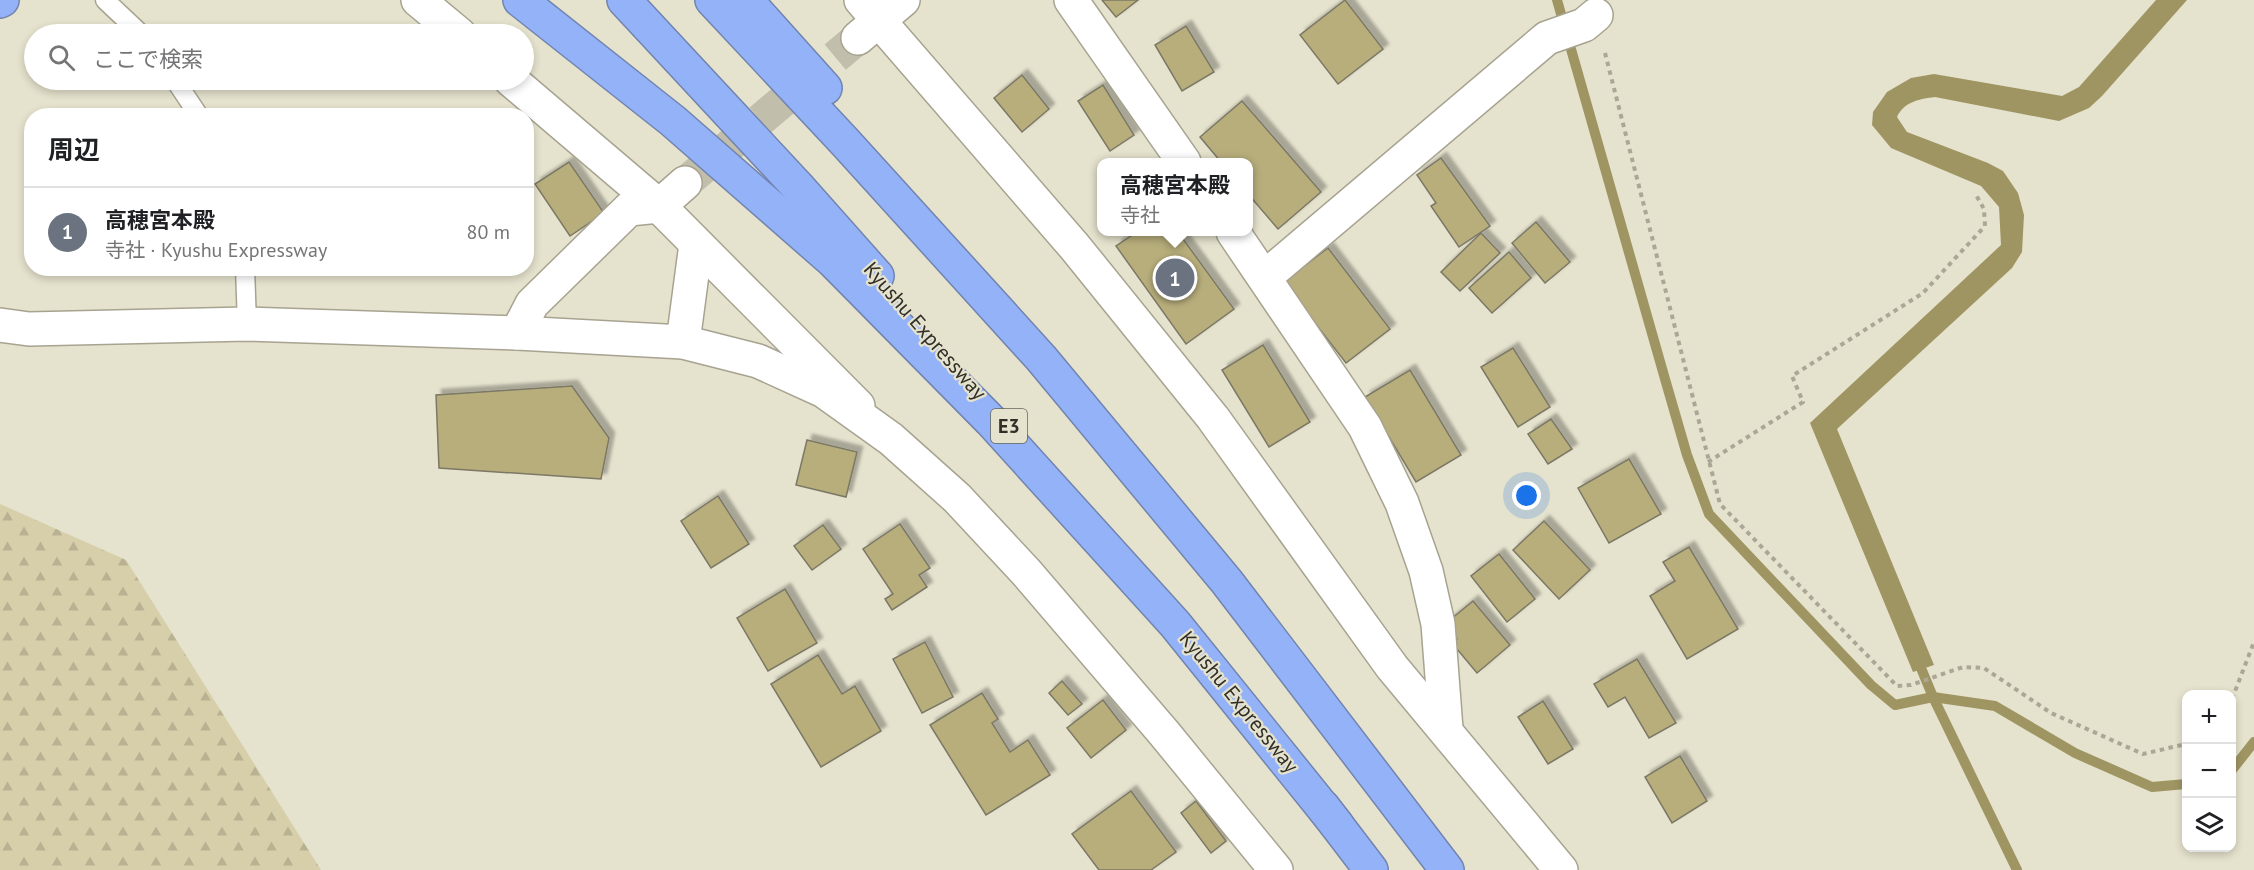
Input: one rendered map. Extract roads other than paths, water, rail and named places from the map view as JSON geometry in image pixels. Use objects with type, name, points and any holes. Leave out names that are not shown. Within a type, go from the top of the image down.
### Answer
[{"type":"highway","points":[[520,0],[673,121],[833,261],[992,422],[1175,624],[1337,825]]},
{"type":"highway","name":"Kyushu Expressway","points":[[624,0],[798,187],[1000,415],[1174,622],[1371,870]]},
{"type":"highway","points":[[712,0],[845,142],[1041,358],[1227,582]]},
{"type":"highway","points":[[746,0],[863,130],[1048,347],[1447,870]]},
{"type":"street","points":[[418,0],[447,24]]},
{"type":"street","points":[[1071,0],[1181,158]]},
{"type":"street","points":[[875,14],[1074,246],[1205,409],[1392,667],[1446,729],[1561,870]]},
{"type":"street","points":[[1265,277],[1547,38],[1590,20]]},
{"type":"street","points":[[523,90],[659,206],[891,439],[957,498],[1026,572],[1276,870]]},
{"type":"street","points":[[517,333],[532,304],[629,209],[659,206],[685,183]]},
{"type":"street","points":[[1236,236],[1365,428],[1402,503],[1426,571],[1438,624],[1446,729]]},
{"type":"street","points":[[683,342],[696,244]]},
{"type":"street","points":[[0,325],[29,330],[247,324],[517,333],[683,342],[758,361],[824,391],[891,439]]},
{"type":"lane","points":[[105,0],[130,24]]},
{"type":"lane","points":[[182,90],[194,108]]},
{"type":"lane","points":[[246,276],[247,324]]},
{"type":"waterway","points":[[1557,0],[1687,455],[1709,514],[1871,685],[1895,705],[1933,697],[1995,706],[2075,753],[2152,787],[2182,784]]},
{"type":"waterway","points":[[1916,656],[1933,697],[2017,870]]},
{"type":"waterway","points":[[2236,765],[2254,742]]},
{"type":"tunnel","points":[[685,183],[858,38]]},
{"type":"place","name":"高穂宮本殿","points":[[1175,278]]}]
